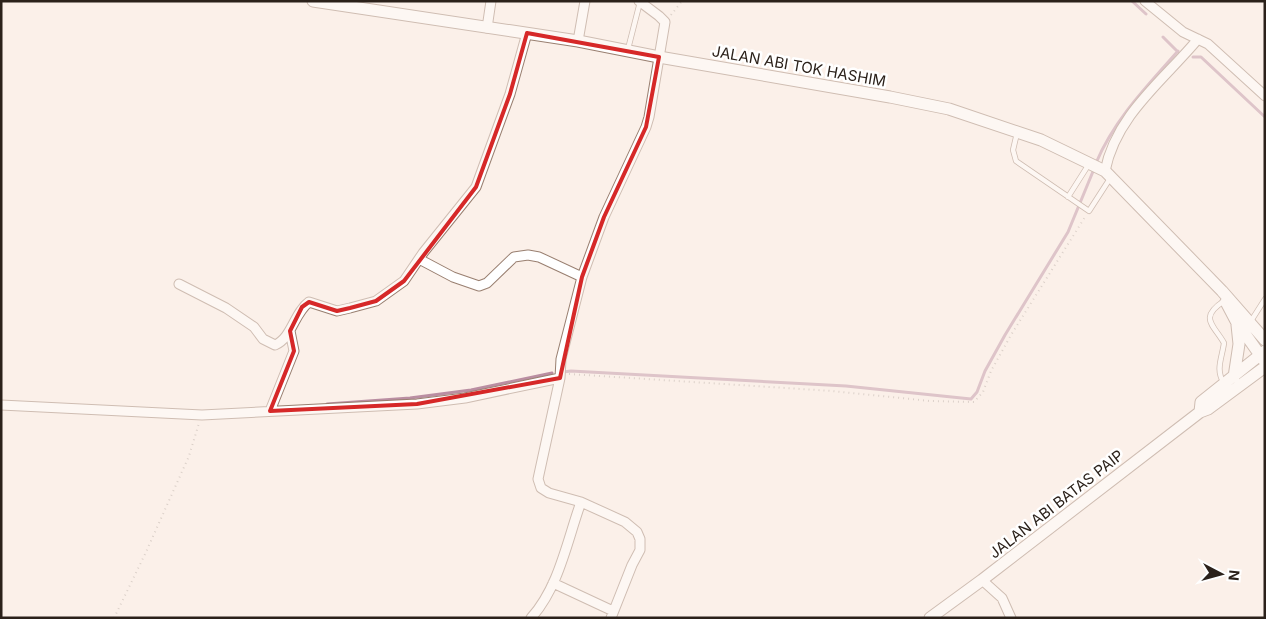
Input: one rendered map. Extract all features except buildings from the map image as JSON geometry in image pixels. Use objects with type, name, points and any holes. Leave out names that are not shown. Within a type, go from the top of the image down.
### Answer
[{"type":"main road","name":"JALAN ABI TOK HASHIM","points":[[313,1],[343,4],[578,41],[890,97],[949,110],[1041,140],[1090,163],[1108,174],[1265,340]]},
{"type":"main road","name":"JALAN ABI TOK HASHIM","points":[[1223,296],[1236,321],[1263,357]]},
{"type":"main road","points":[[1229,381],[1239,344],[1236,321]]},
{"type":"main road","name":"JALAN ABI BATAS PAIP","points":[[1200,412],[1201,402],[1263,357]]},
{"type":"main road","name":"JALAN ABI BATAS PAIP","points":[[930,618],[1200,412],[1208,409],[1265,367]]},
{"type":"street","points":[[487,28],[491,1]]},
{"type":"street","points":[[578,41],[585,1]]},
{"type":"street","points":[[1145,1],[1183,32],[1208,44],[1265,96]]},
{"type":"street","points":[[553,583],[612,615],[640,550],[638,532],[625,522],[581,502],[549,493],[540,488],[538,479],[560,378],[561,359],[582,277],[604,217],[649,117],[665,22],[640,2]]},
{"type":"street","points":[[179,284],[226,308],[254,327],[263,339],[275,345],[280,343],[290,331],[302,307],[309,302],[337,311],[376,301],[404,281],[419,258],[476,186],[510,94],[527,33]]},
{"type":"street","points":[[1108,174],[1117,135],[1139,103],[1180,62],[1198,39]]},
{"type":"street","points":[[419,258],[453,277],[479,286],[488,283],[514,257],[528,255],[539,257],[582,277]]},
{"type":"street","points":[[270,411],[294,351],[290,331]]},
{"type":"street","points":[[1,405],[202,415],[426,403],[465,398],[560,378]]},
{"type":"street","points":[[531,618],[543,604],[553,583],[581,502]]},
{"type":"street","points":[[982,580],[1002,598],[1011,618]]},
{"type":"lane","points":[[628,50],[640,2]]},
{"type":"lane","points":[[1018,132],[1012,150],[1016,161],[1089,211],[1108,174]]},
{"type":"lane","points":[[1068,196],[1090,163]]},
{"type":"lane","points":[[1223,296],[1211,314],[1212,328],[1224,343],[1239,344]]},
{"type":"lane","points":[[1250,323],[1265,299]]},
{"type":"lane","points":[[1224,343],[1219,376],[1229,381]]},
{"type":"path","points":[[665,22],[682,1]]},
{"type":"path","points":[[560,378],[569,374],[832,391],[930,401],[974,402],[983,392],[991,371],[1011,335],[1089,211]]},
{"type":"path","points":[[114,618],[189,456],[202,415]]},
{"type":"highlighted area","points":[[527,33],[659,57],[646,127],[604,217],[582,277],[560,378],[417,404],[270,411],[294,351],[290,331],[302,307],[309,302],[337,311],[350,308],[376,301],[404,281],[476,187],[510,94]]},
{"type":"waterway","points":[[1132,1],[1146,14]]},
{"type":"waterway","points":[[1163,37],[1178,52]]},
{"type":"waterway","points":[[1096,163],[1103,147],[1122,118],[1143,90],[1178,51]]},
{"type":"waterway","points":[[1193,57],[1201,57],[1265,117]]},
{"type":"waterway","points":[[563,372],[846,386],[971,399],[977,392],[985,371],[1005,335],[1068,232],[1094,169]]},
{"type":"waterway","points":[[327,404],[410,398],[471,390],[552,373]]}]
